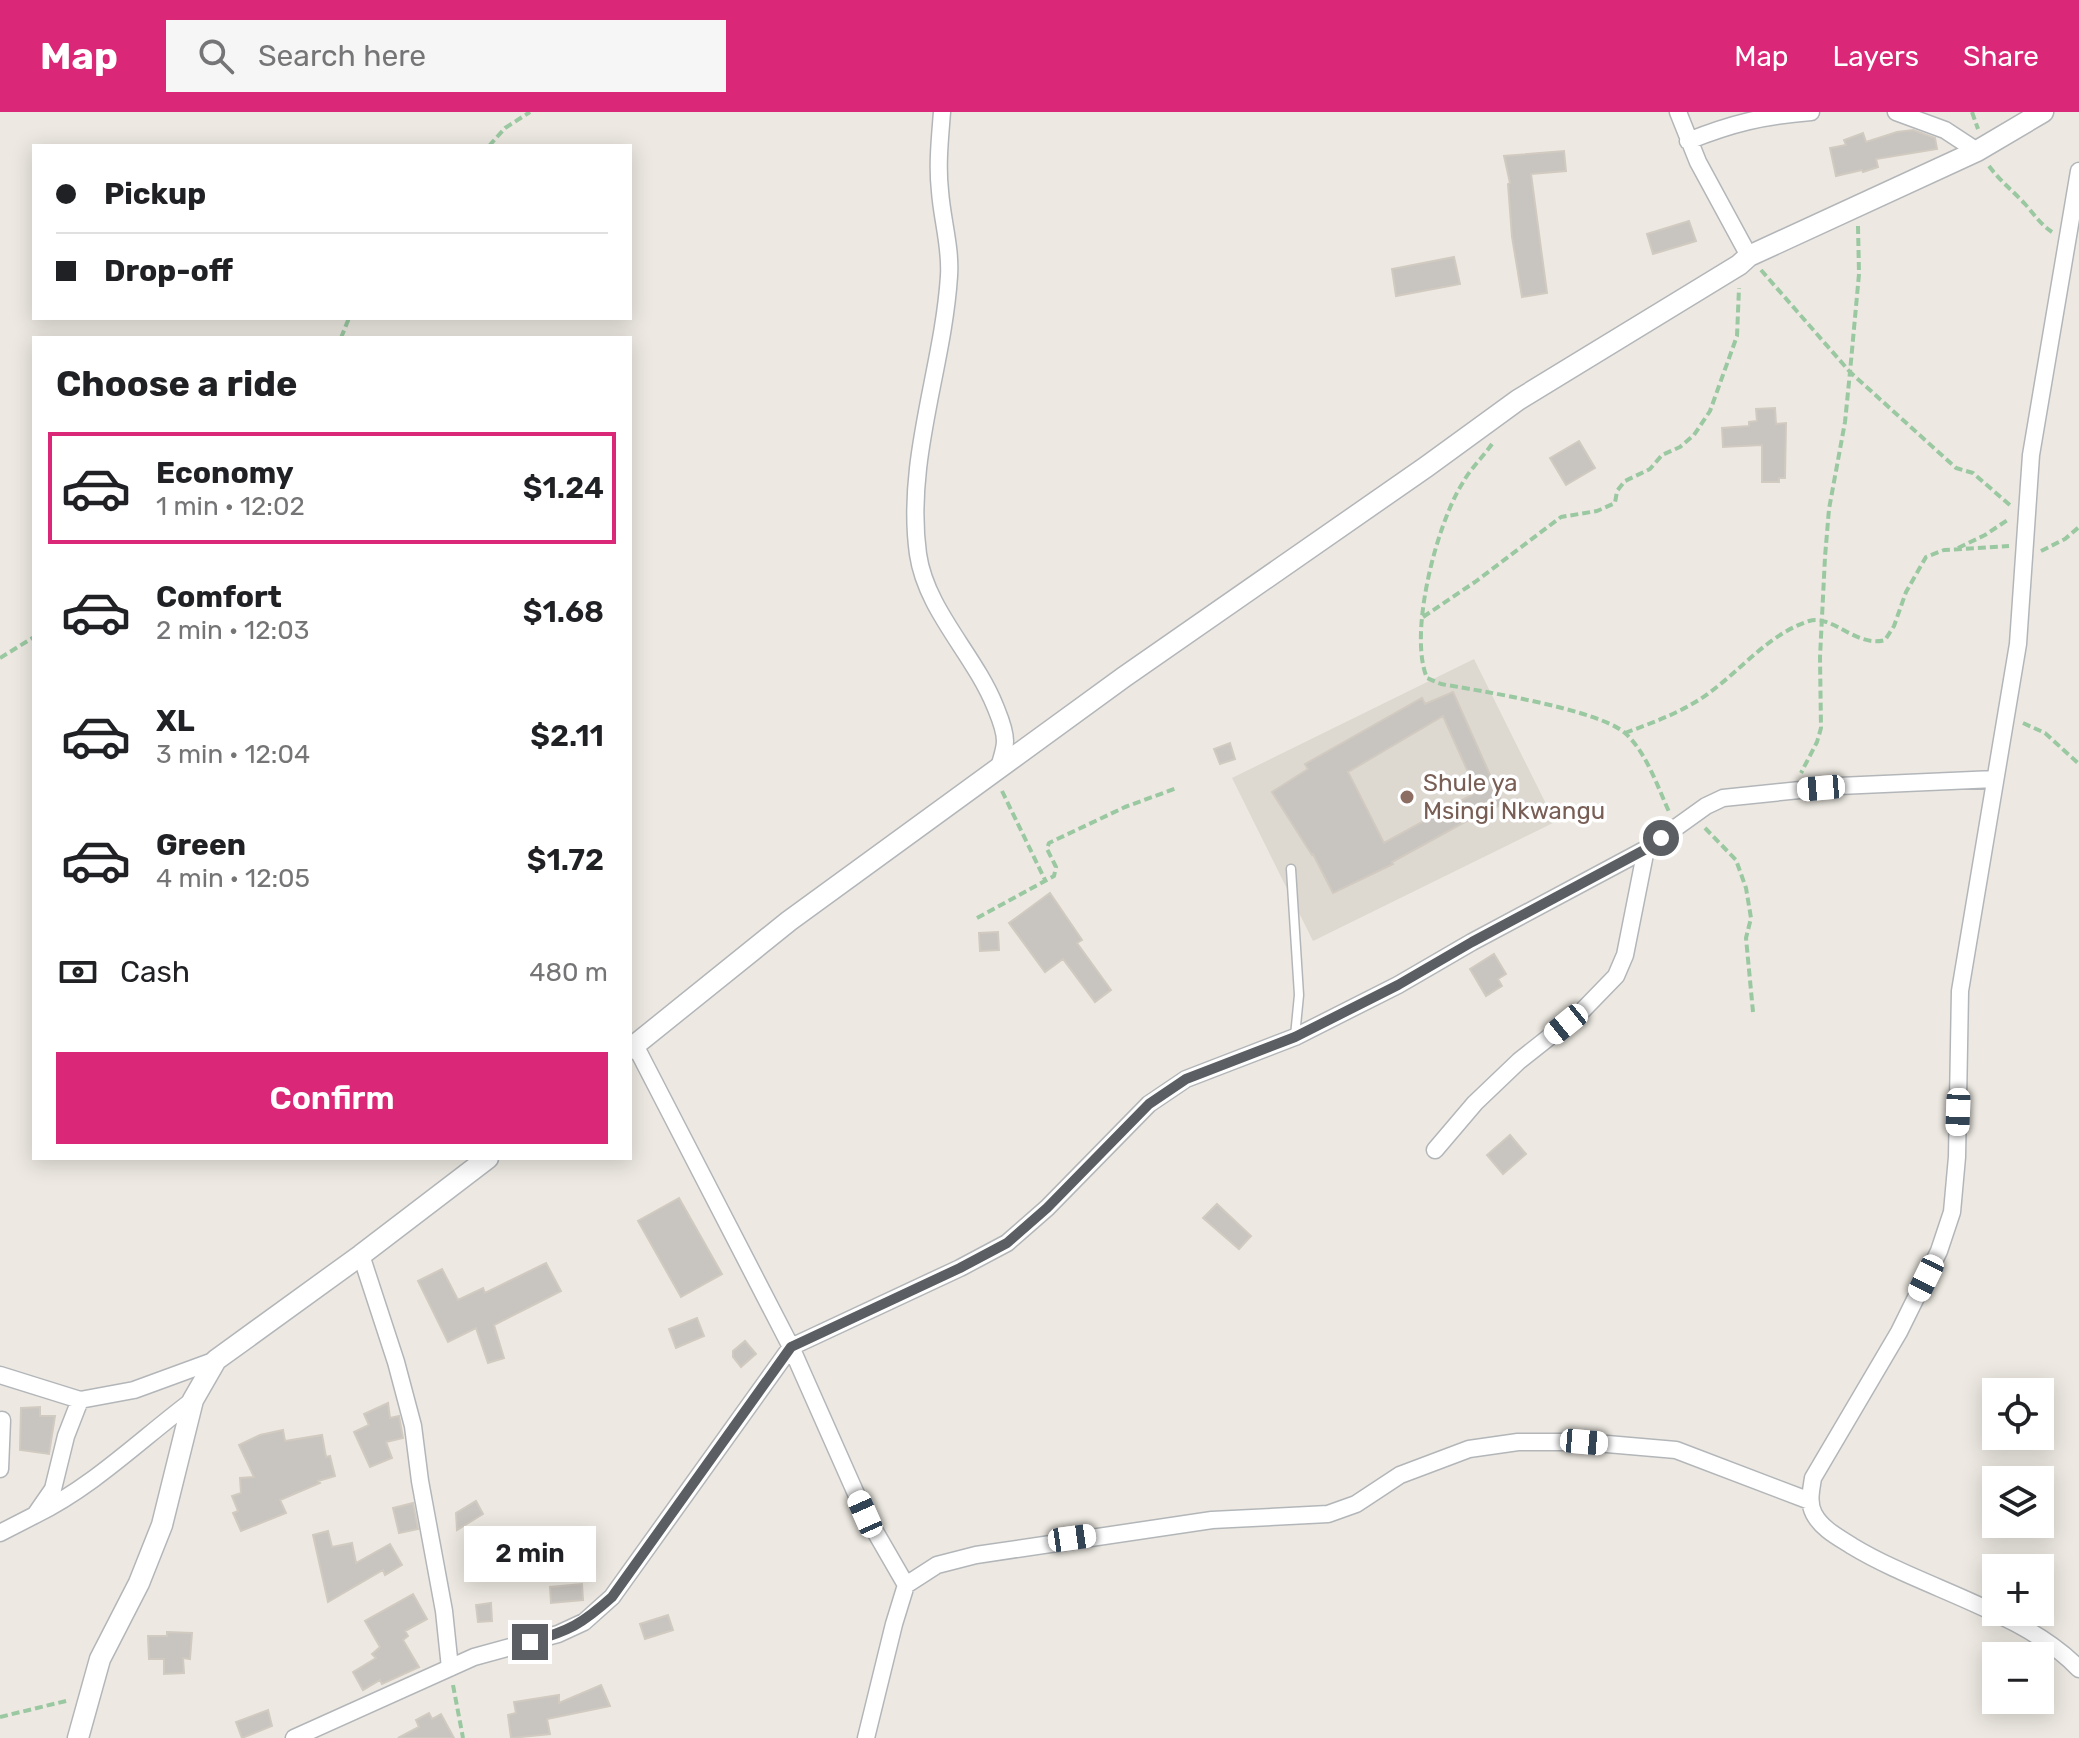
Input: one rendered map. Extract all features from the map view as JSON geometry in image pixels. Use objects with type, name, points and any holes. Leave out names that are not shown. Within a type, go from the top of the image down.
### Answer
[{"type":"street","points":[[942,112],[939,175],[949,276],[921,445],[916,531],[924,578],[935,603],[975,665],[997,711],[1005,741],[996,768]]},
{"type":"street","points":[[1678,112],[1688,141],[1744,261]]},
{"type":"street","points":[[1688,141],[1732,124],[1761,117],[1811,112]]},
{"type":"street","points":[[1896,112],[1945,130],[1977,151]]},
{"type":"street","points":[[906,1585],[865,1514],[791,1347],[633,1047],[789,921],[996,768],[1518,400],[1744,261],[1977,151],[2043,112]]},
{"type":"street","points":[[2079,171],[2035,426],[2018,644],[1960,991],[1957,1157],[1952,1212],[1939,1251],[1899,1332],[1813,1478],[1810,1501],[1826,1530],[1862,1552],[2028,1632],[2079,1669]]},
{"type":"street","points":[[294,1738],[474,1657],[558,1634],[584,1622],[612,1597],[791,1347],[1007,1243],[1047,1208],[1149,1104],[1186,1079],[1295,1037],[1398,985],[1646,849],[1723,798],[1793,790],[1995,779]]},
{"type":"street","points":[[1435,1150],[1475,1103],[1519,1061],[1581,1012],[1616,976],[1625,955],[1646,849]]},
{"type":"street","points":[[0,1375],[80,1400],[134,1390],[216,1360],[485,1160]]},
{"type":"street","points":[[361,1255],[413,1426],[444,1611],[450,1668]]},
{"type":"street","points":[[78,1738],[100,1659],[139,1583],[162,1525],[193,1400],[216,1360]]},
{"type":"street","points":[[35,1515],[53,1489],[66,1436],[80,1400]]},
{"type":"street","points":[[0,1533],[57,1504],[97,1478],[193,1400]]},
{"type":"street","points":[[0,1469],[2,1420]]},
{"type":"street","points":[[866,1738],[906,1585],[937,1565],[990,1552],[1212,1520],[1328,1514],[1356,1504],[1400,1475],[1469,1449],[1518,1442],[1584,1442],[1676,1450],[1810,1501]]},
{"type":"lane","points":[[1291,869],[1299,995],[1295,1037]]},
{"type":"path","points":[[491,144],[505,128],[530,112]]},
{"type":"path","points":[[1977,151],[2000,181],[2043,226],[2067,241]]},
{"type":"path","points":[[1793,790],[1820,734],[1829,509],[1845,422],[1859,274],[1857,205]]},
{"type":"path","points":[[1744,261],[1850,372],[1956,468],[1973,473],[2017,511],[1985,535],[1956,549]]},
{"type":"path","points":[[1423,617],[1561,517],[1597,511],[1615,503],[1617,491],[1625,481],[1650,469],[1662,455],[1673,452],[1694,435],[1710,411],[1737,336],[1744,261]]},
{"type":"path","points":[[1496,437],[1460,486],[1447,515],[1427,581],[1423,617],[1423,659],[1427,678],[1441,684],[1607,722],[1625,733],[1683,822],[1724,845],[1742,871],[1751,918],[1746,938],[1753,1012]]},
{"type":"path","points":[[1625,733],[1687,707],[1736,672],[1768,643],[1800,625],[1823,620],[1845,633],[1870,642],[1885,640],[1906,592],[1921,565],[1932,554],[1956,549],[2041,551],[2065,539],[2079,527]]},
{"type":"path","points":[[0,658],[32,638]]},
{"type":"path","points":[[2005,719],[2045,733],[2079,764]]},
{"type":"path","points":[[996,768],[1046,882]]},
{"type":"path","points":[[977,918],[1046,882],[1056,873],[1047,849],[1049,843],[1125,807],[1177,788]]},
{"type":"path","points":[[450,1668],[463,1738]]},
{"type":"path","points":[[0,1717],[88,1696]]},
{"type":"shaded area","points":[[1474,659],[1555,822],[1313,941],[1232,778]]},
{"type":"building","points":[[1913,130],[1935,138],[1937,149],[1876,159],[1878,167],[1836,176],[1830,148],[1846,145],[1844,140],[1863,133],[1866,142]]},
{"type":"building","points":[[1564,151],[1566,171],[1531,174],[1547,293],[1522,297],[1512,237],[1510,183],[1504,156]]},
{"type":"building","points":[[1689,221],[1696,241],[1653,254],[1647,234]]},
{"type":"building","points":[[1454,257],[1460,284],[1396,296],[1392,269]]},
{"type":"building","points":[[1775,408],[1776,424],[1786,423],[1785,478],[1779,478],[1779,482],[1762,482],[1762,445],[1723,447],[1722,428],[1749,426],[1749,422],[1757,421],[1756,409]]},
{"type":"building","points":[[1579,441],[1595,468],[1566,485],[1550,458]]},
{"type":"building","points":[[1453,692],[1503,804],[1333,893],[1313,854],[1272,792],[1308,769],[1305,764],[1422,698],[1425,704]],"holes":[[[1443,716],[1477,792],[1384,843],[1348,772]]]},
{"type":"building","points":[[1230,743],[1235,759],[1220,764],[1214,749]]},
{"type":"building","points":[[1050,893],[1082,940],[1077,943],[1111,990],[1095,1002],[1063,959],[1045,972],[1009,923]]},
{"type":"building","points":[[998,932],[999,950],[980,951],[979,933]]},
{"type":"building","points":[[1494,954],[1506,974],[1498,979],[1502,986],[1486,996],[1470,969]]},
{"type":"building","points":[[1510,1135],[1526,1154],[1503,1174],[1487,1155]]},
{"type":"building","points":[[679,1198],[722,1274],[681,1297],[638,1221]]},
{"type":"building","points":[[1217,1204],[1251,1236],[1239,1249],[1203,1218]]},
{"type":"building","points":[[546,1263],[561,1291],[494,1325],[504,1358],[488,1363],[476,1328],[448,1342],[418,1281],[442,1269],[458,1300],[483,1288],[485,1293]]},
{"type":"building","points":[[697,1318],[704,1336],[676,1348],[669,1329]]},
{"type":"building","points":[[745,1341],[756,1354],[741,1367],[733,1357],[733,1351]]},
{"type":"building","points":[[388,1403],[390,1418],[399,1416],[403,1438],[386,1442],[392,1458],[370,1467],[354,1432],[369,1425],[364,1414]]},
{"type":"building","points":[[40,1407],[40,1416],[55,1416],[49,1454],[20,1450],[21,1408]]},
{"type":"building","points":[[283,1430],[285,1441],[322,1435],[326,1457],[330,1456],[335,1476],[280,1500],[286,1513],[241,1531],[233,1513],[238,1511],[232,1496],[241,1493],[240,1478],[254,1477],[239,1445],[260,1435]]},
{"type":"building","points":[[476,1501],[483,1514],[457,1530],[456,1513]]},
{"type":"building","points":[[413,1503],[418,1529],[399,1533],[393,1508]]},
{"type":"building","points":[[328,1531],[332,1547],[352,1543],[356,1563],[390,1544],[402,1565],[385,1575],[383,1570],[328,1602],[313,1535]]},
{"type":"building","points":[[582,1584],[583,1600],[551,1603],[550,1587]]},
{"type":"building","points":[[413,1594],[427,1619],[405,1631],[408,1636],[403,1640],[419,1667],[382,1684],[380,1680],[363,1690],[353,1672],[376,1658],[372,1654],[380,1647],[365,1621]]},
{"type":"building","points":[[491,1603],[492,1621],[478,1622],[476,1605]]},
{"type":"building","points":[[668,1615],[673,1630],[645,1639],[640,1624]]},
{"type":"building","points":[[167,1632],[192,1633],[190,1659],[183,1658],[184,1673],[164,1674],[164,1659],[149,1659],[148,1636],[167,1636]]},
{"type":"building","points":[[601,1685],[610,1706],[547,1719],[550,1734],[511,1738],[508,1715],[516,1713],[514,1702],[559,1695],[559,1703]]},
{"type":"building","points":[[268,1710],[272,1726],[242,1738],[236,1722]]},
{"type":"building","points":[[429,1713],[432,1719],[441,1714],[454,1738],[398,1738],[419,1727],[416,1720]]},
{"type":"place","name":"Shule ya Msingi Nkwangu","points":[[1407,797]]},
{"type":"route","points":[[530,1642],[584,1622],[612,1597],[791,1347],[1007,1243],[1047,1208],[1149,1104],[1186,1079],[1295,1037],[1398,985],[1661,838]]}]
